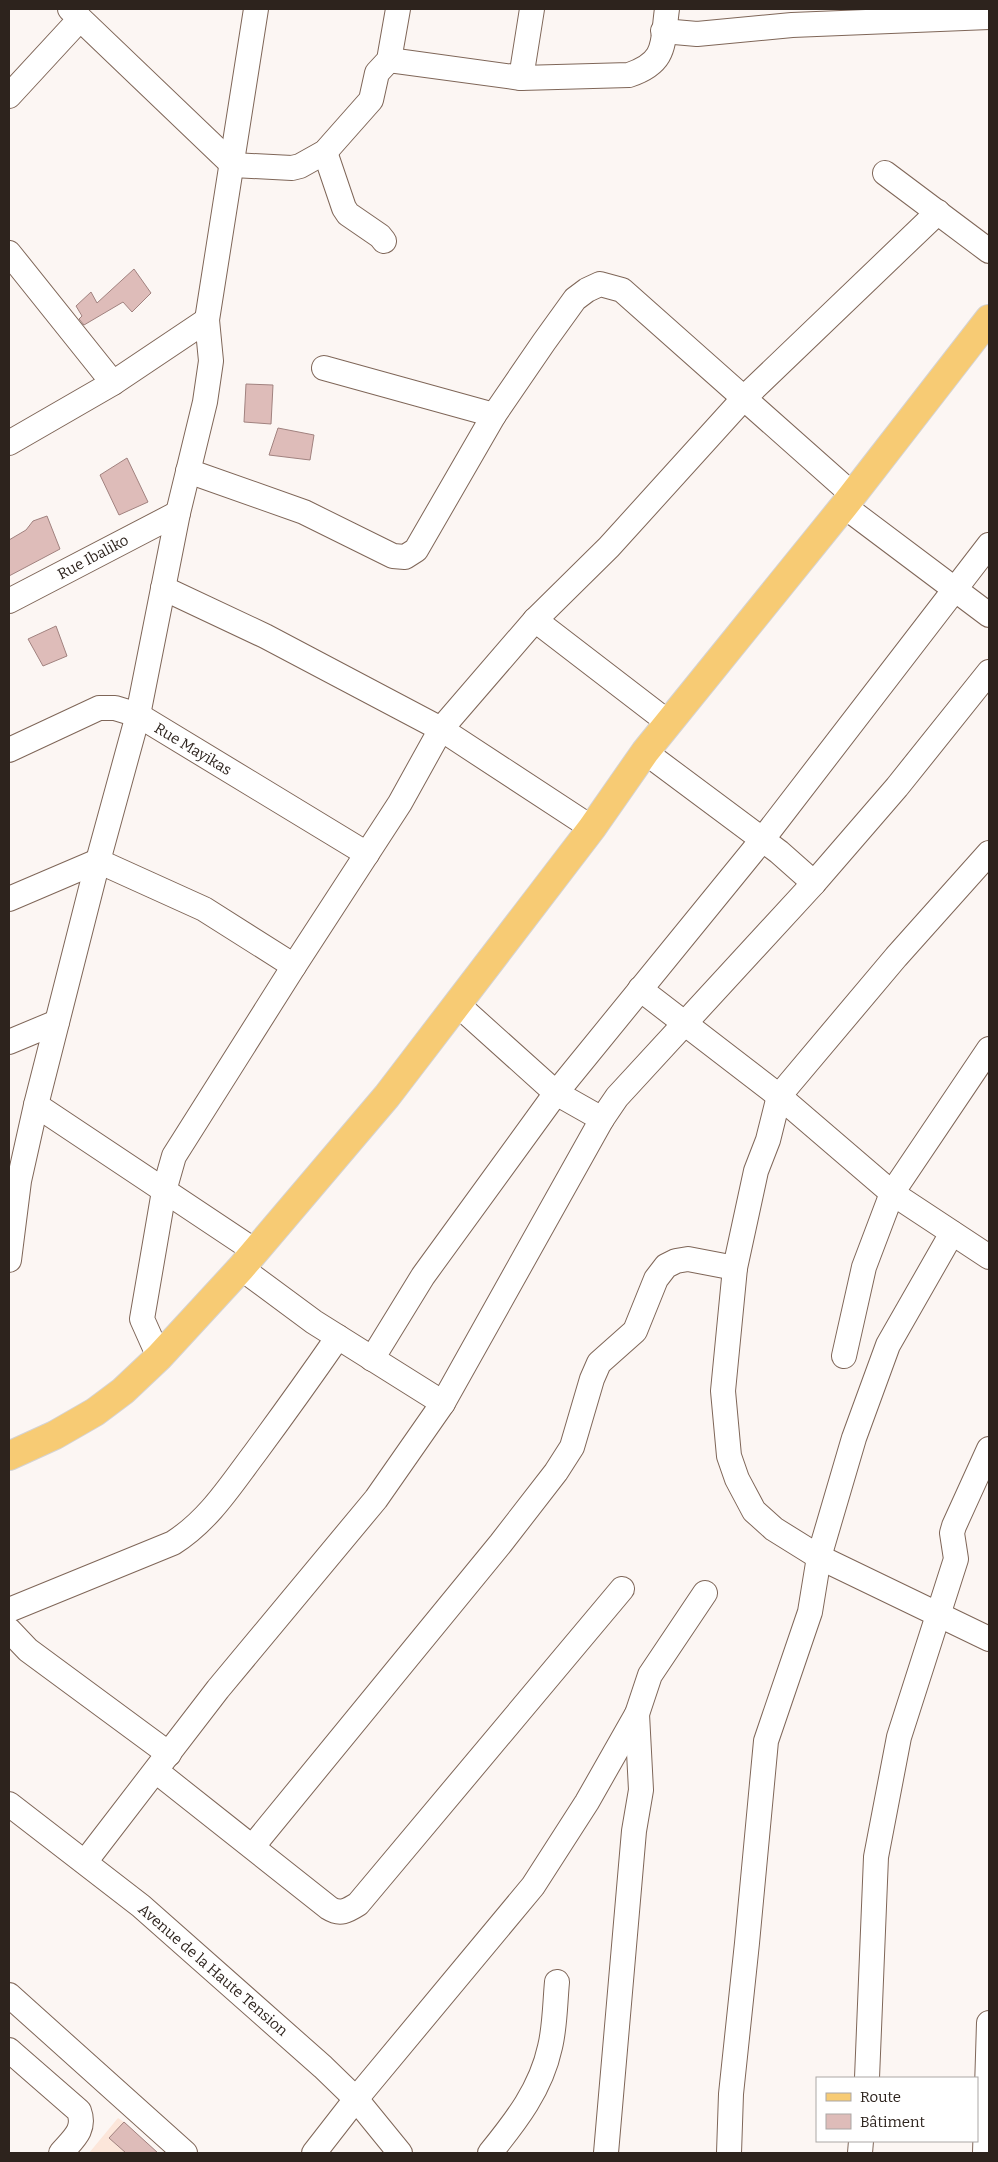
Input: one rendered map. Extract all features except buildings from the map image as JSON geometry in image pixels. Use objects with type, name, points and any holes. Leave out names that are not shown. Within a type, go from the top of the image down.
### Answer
[{"type":"main road","points":[[9,1456],[55,1435],[95,1412],[123,1391],[159,1357],[248,1260],[387,1096],[592,828],[645,752],[848,500],[989,318]]},
{"type":"street","points":[[9,1260],[14,1183],[138,716],[178,512],[205,402],[211,361],[207,320],[256,9]]},
{"type":"street","points":[[9,96],[75,14],[232,165],[292,168],[300,166],[325,152],[371,100],[377,73],[388,60],[398,9]]},
{"type":"street","points":[[521,78],[532,9]]},
{"type":"street","points":[[388,60],[521,78],[629,75],[644,70],[656,60],[662,48],[665,20],[697,34],[793,17],[915,14],[989,16]]},
{"type":"street","points":[[325,152],[344,208],[348,214],[380,236],[384,241]]},
{"type":"street","points":[[885,172],[989,252]]},
{"type":"street","points":[[159,1357],[142,1319],[164,1191],[174,1156],[400,803],[441,729],[535,620],[609,547],[744,398],[938,212]]},
{"type":"street","points":[[9,253],[113,383]]},
{"type":"street","points":[[188,471],[304,512],[393,556],[405,557],[416,550],[494,416],[575,299],[587,290],[600,284],[622,290],[744,398],[848,500],[989,615]]},
{"type":"street","points":[[9,443],[113,383],[207,320]]},
{"type":"street","points":[[324,368],[494,416]]},
{"type":"street","name":"Rue Ibaliko","points":[[9,602],[178,512]]},
{"type":"street","points":[[372,1359],[423,1276],[556,1092],[762,840],[989,545]]},
{"type":"street","points":[[163,588],[265,636],[441,729],[592,828]]},
{"type":"street","points":[[535,620],[669,723]]},
{"type":"street","points":[[85,1862],[218,1689],[376,1499],[443,1403],[602,1119],[617,1097],[814,883],[897,787],[989,672]]},
{"type":"street","name":"Rue Mayikas","points":[[9,750],[99,708],[115,708],[138,716],[367,854]]},
{"type":"street","points":[[645,752],[779,852],[814,883]]},
{"type":"street","points":[[989,853],[896,957],[779,1096],[768,1140],[756,1171],[735,1268],[723,1391],[730,1456],[736,1479],[754,1511],[774,1529],[819,1557],[989,1639]]},
{"type":"street","points":[[9,899],[98,861],[204,909],[294,966]]},
{"type":"street","points":[[640,990],[779,1096],[892,1193],[989,1257]]},
{"type":"street","points":[[457,1004],[534,1075],[556,1092],[602,1119]]},
{"type":"street","points":[[9,1042],[57,1022]]},
{"type":"street","points":[[844,1356],[864,1268],[892,1193],[989,1049]]},
{"type":"street","points":[[36,1105],[164,1191],[338,1337],[443,1403]]},
{"type":"street","points":[[729,2153],[730,2094],[748,1942],[766,1741],[810,1612],[819,1557],[854,1438],[888,1346],[952,1233]]},
{"type":"street","points":[[253,1846],[501,1543],[561,1466],[572,1447],[592,1379],[599,1363],[635,1331],[656,1280],[666,1266],[676,1261],[688,1259],[735,1268]]},
{"type":"street","points":[[9,1610],[173,1542],[191,1531],[210,1513],[300,1392],[338,1337]]},
{"type":"street","points":[[867,2077],[876,1857],[899,1737],[956,1559],[952,1532],[956,1518],[989,1449]]},
{"type":"street","points":[[9,1630],[28,1650],[162,1762],[253,1846],[329,1908],[336,1912],[342,1912],[350,1910],[358,1904],[622,1589]]},
{"type":"street","points":[[314,2153],[356,2099],[533,1886],[587,1802],[637,1714],[650,1675],[704,1593]]},
{"type":"street","points":[[606,2153],[634,1832],[641,1790],[637,1714]]},
{"type":"street","name":"Avenue de la Haute Tension","points":[[9,1804],[155,1919],[323,2067],[356,2099],[400,2153]]},
{"type":"street","points":[[490,2153],[518,2119],[537,2086],[550,2047],[557,1982]]},
{"type":"street","points":[[9,1995],[185,2153]]},
{"type":"street","points":[[985,2153],[989,2024]]},
{"type":"street","points":[[9,2050],[79,2110],[82,2120],[81,2130],[61,2153]]},
{"type":"shaded area","points":[[118,2118],[124,2122],[158,2153],[89,2153]]}]
